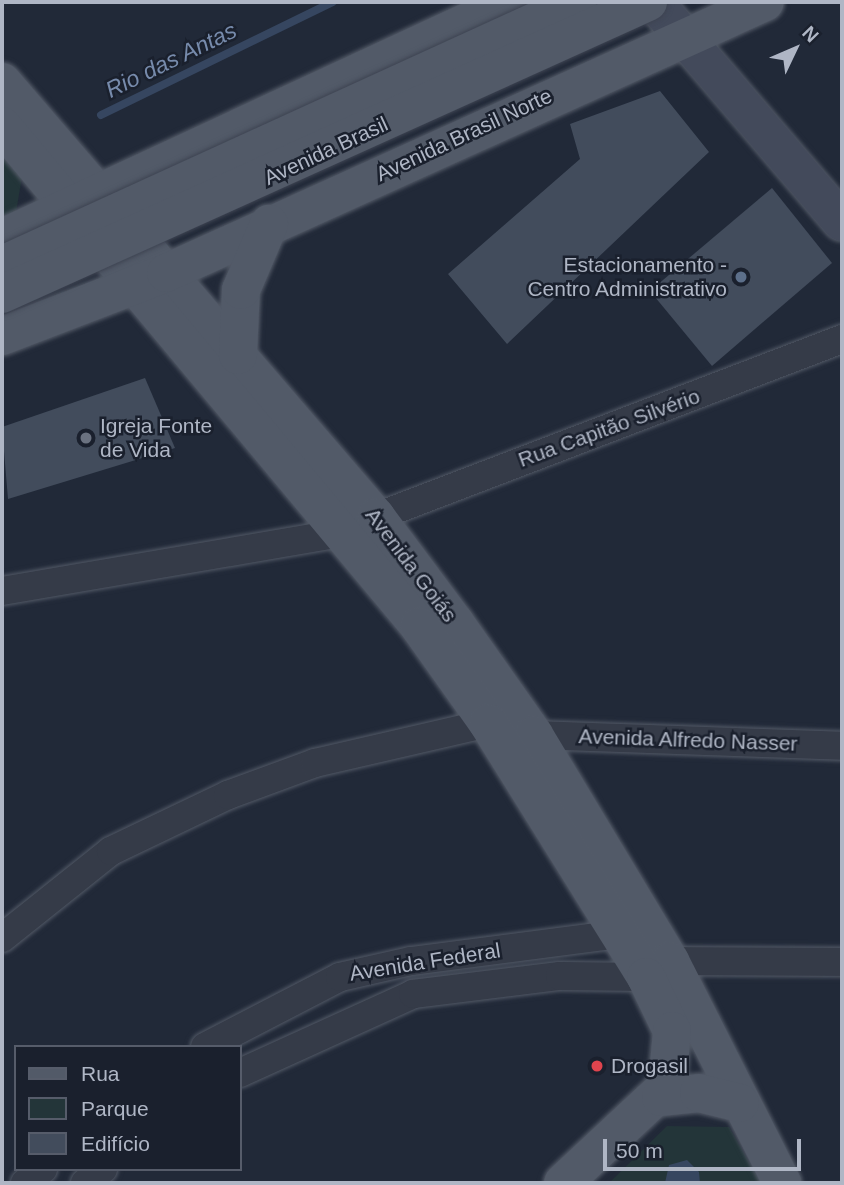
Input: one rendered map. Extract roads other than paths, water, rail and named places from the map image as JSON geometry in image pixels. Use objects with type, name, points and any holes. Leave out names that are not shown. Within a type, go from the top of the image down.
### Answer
[{"type":"main road","points":[[4,246],[87,201],[510,2]]},
{"type":"main road","name":"Avenida Brasil","points":[[4,246],[578,2]]},
{"type":"main road","name":"Avenida Brasil","points":[[2,294],[648,2]]},
{"type":"main road","points":[[654,2],[842,222]]},
{"type":"main road","name":"Avenida Brasil Norte","points":[[2,336],[151,279],[683,34],[765,2]]},
{"type":"main road","name":"Avenida Goiás","points":[[2,82],[87,201],[361,524],[534,735],[658,969],[740,1104],[782,1183]]},
{"type":"main road","name":"Avenida Goiás","points":[[2,126],[28,158],[87,201]]},
{"type":"main road","points":[[4,246],[31,204],[28,158]]},
{"type":"main road","points":[[238,355],[241,290],[269,224]]},
{"type":"main road","name":"Avenida Goiás","points":[[151,279],[238,355],[361,524],[620,934],[658,969],[674,1046],[661,1097]]},
{"type":"main road","points":[[563,1183],[661,1097],[699,1093],[740,1104]]},
{"type":"street","name":"Rua Capitão Silvério","points":[[2,591],[361,524],[842,339]]},
{"type":"street","points":[[2,938],[111,851],[228,795],[315,763],[488,723]]},
{"type":"street","name":"Avenida Alfredo Nasser","points":[[534,735],[842,746]]},
{"type":"street","name":"Avenida Federal","points":[[212,1045],[340,977],[411,961],[620,934]]},
{"type":"street","name":"Avenida Federal","points":[[242,1072],[413,994],[560,976],[658,969],[842,962]]},
{"type":"street","points":[[25,1183],[40,1171]]},
{"type":"street","points":[[85,1183],[100,1171]]},
{"type":"water","points":[[687,1160],[699,1172],[700,1183],[665,1183],[669,1165]]},
{"type":"waterway","name":"Rio das Antas","points":[[101,115],[333,2]]},
{"type":"place","name":"Estacionamento - Centro Administrativo","points":[[741,277]]},
{"type":"place","name":"Igreja Fonte de Vida","points":[[86,438]]},
{"type":"place","name":"Drogasil","points":[[597,1066]]}]
